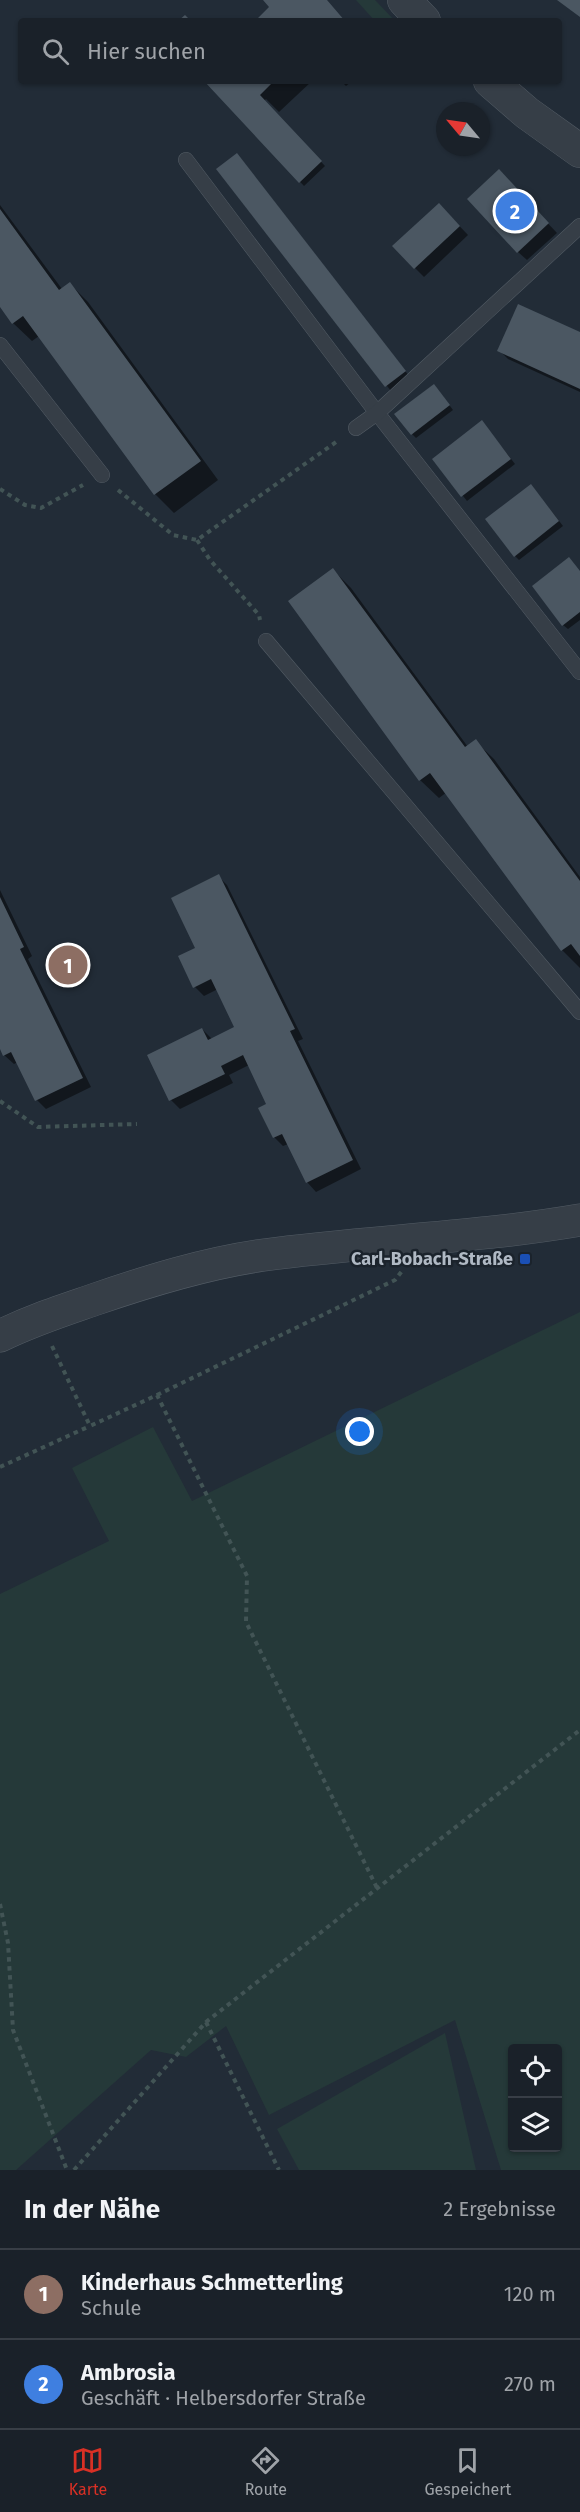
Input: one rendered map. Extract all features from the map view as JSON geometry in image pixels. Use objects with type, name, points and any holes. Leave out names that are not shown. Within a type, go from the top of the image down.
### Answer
[{"type":"street","points":[[404,0],[421,18]]},
{"type":"street","points":[[493,84],[527,113],[580,151]]},
{"type":"street","points":[[0,1336],[39,1318],[127,1288],[241,1260],[580,1220]]},
{"type":"lane","points":[[186,160],[377,413],[580,672]]},
{"type":"lane","points":[[356,428],[377,413],[580,226]]},
{"type":"lane","points":[[0,345],[102,475]]},
{"type":"lane","points":[[266,641],[580,1011]]},
{"type":"path","points":[[197,540],[356,428]]},
{"type":"path","points":[[0,489],[25,505],[41,508],[102,475],[129,501],[173,535],[197,540],[210,560],[259,615],[266,641]]},
{"type":"path","points":[[0,1101],[38,1127],[136,1124]]},
{"type":"path","points":[[0,1467],[157,1395],[395,1280],[430,1239]]},
{"type":"path","points":[[39,1318],[90,1426]]},
{"type":"path","points":[[157,1395],[247,1576],[246,1622],[377,1888]]},
{"type":"path","points":[[74,2170],[206,2022],[580,1730]]},
{"type":"path","points":[[0,1904],[8,1943],[13,2030],[67,2170]]},
{"type":"path","points":[[206,2022],[279,2170]]},
{"type":"green space","points":[[356,0],[375,0],[392,18],[372,18]]},
{"type":"green space","points":[[580,1312],[580,2170],[501,2170],[455,2020],[269,2115],[226,2026],[186,2057],[151,2050],[16,2170],[0,2170],[0,1594],[109,1541],[72,1468],[153,1427],[192,1501]]},
{"type":"green space","points":[[445,2033],[476,2170],[299,2170],[277,2129]]},
{"type":"building","points":[[263,0],[327,0],[342,18],[258,18],[269,7]]},
{"type":"building","points":[[557,0],[580,0],[580,17]]},
{"type":"building","points":[[207,84],[271,84],[260,95],[322,161],[299,183]]},
{"type":"building","points":[[237,153],[406,371],[385,387],[216,169]]},
{"type":"building","points":[[499,169],[549,223],[517,253],[467,199]]},
{"type":"building","points":[[439,203],[460,226],[414,269],[392,246]]},
{"type":"building","points":[[0,209],[59,290],[70,282],[201,461],[154,495],[23,316],[12,324],[0,307]]},
{"type":"building","points":[[518,304],[580,332],[580,389],[497,351]]},
{"type":"building","points":[[434,384],[450,405],[411,435],[394,414]]},
{"type":"building","points":[[482,420],[511,459],[461,497],[432,459]]},
{"type":"building","points":[[531,484],[559,521],[514,557],[485,519]]},
{"type":"building","points":[[569,557],[580,571],[580,612],[562,626],[532,586]]},
{"type":"building","points":[[333,568],[465,747],[476,739],[580,881],[580,956],[571,944],[561,951],[430,773],[419,781],[288,601]]},
{"type":"building","points":[[219,874],[295,1029],[290,1031],[353,1160],[306,1183],[282,1134],[273,1138],[258,1108],[266,1104],[243,1055],[221,1066],[225,1074],[169,1101],[147,1055],[202,1028],[208,1040],[234,1027],[211,979],[193,988],[178,956],[195,948],[171,898]]},
{"type":"building","points":[[0,897],[24,947],[20,949],[83,1078],[35,1101],[11,1052],[3,1056],[0,1049]]},
{"type":"place","name":"Ambrosia","points":[[515,211]]},
{"type":"place","name":"Kinderhaus Schmetterling","points":[[68,965]]},
{"type":"place","name":"Carl-Bobach-Straße","points":[[525,1259]]}]
